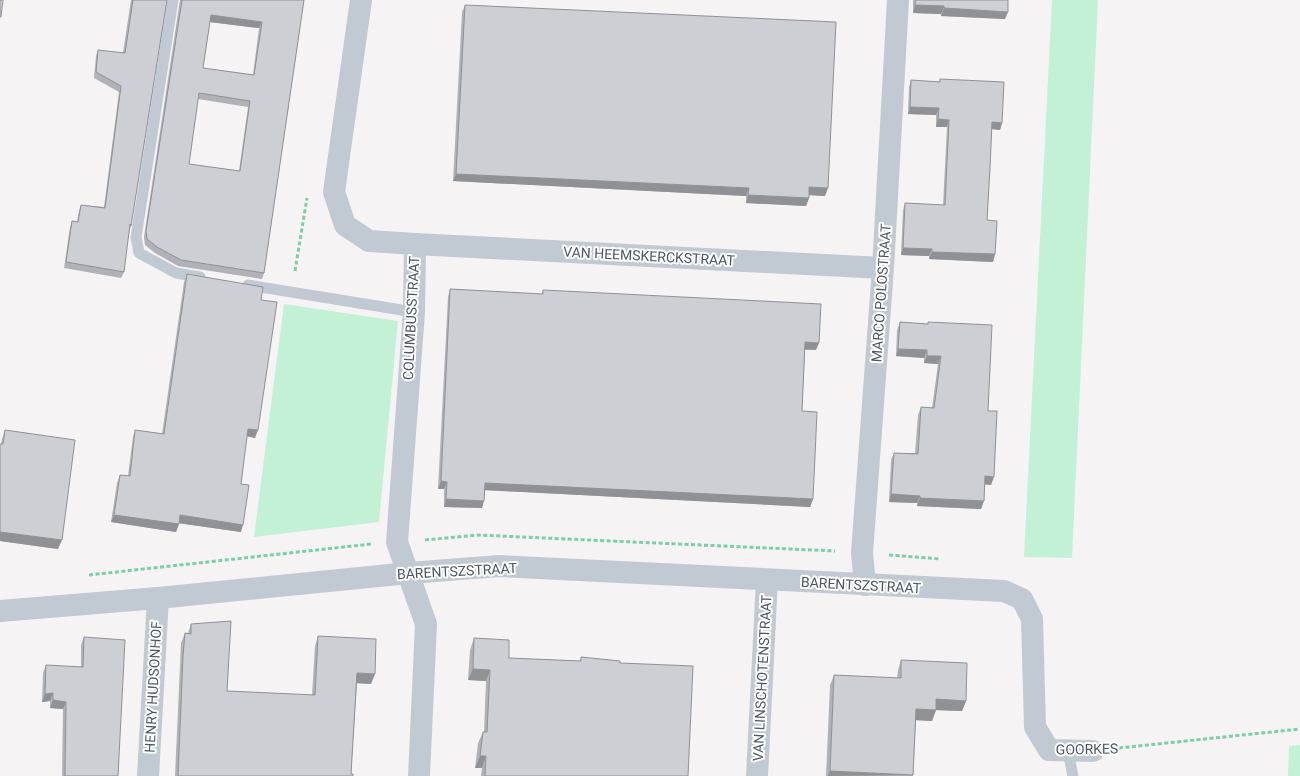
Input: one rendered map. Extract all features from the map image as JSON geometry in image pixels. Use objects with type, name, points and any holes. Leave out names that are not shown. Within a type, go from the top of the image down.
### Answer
[{"type":"street","name":"COLUMBUSSTRAAT","points":[[361,0],[334,192],[345,225],[369,241],[415,244],[414,312],[397,542],[409,573]]},
{"type":"street","name":"MARCO POLOSTRAAT","points":[[865,585],[862,553],[883,268],[898,0]]},
{"type":"street","name":"VAN HEEMSKERCKSTRAAT","points":[[415,244],[883,268]]},
{"type":"street","name":"BARENTSZSTRAAT","points":[[0,611],[499,566],[1004,591]]},
{"type":"street","points":[[409,573],[426,624],[419,776]]},
{"type":"street","name":"VAN LINSCHOTENSTRAAT","points":[[757,776],[767,580]]},
{"type":"street","name":"GOORKES","points":[[1004,591],[1022,599],[1032,619],[1035,727],[1049,750],[1093,751]]},
{"type":"street","name":"HENRY HUDSONHOF","points":[[148,776],[158,598]]},
{"type":"lane","points":[[173,0],[136,237],[139,253],[176,273],[215,279]]},
{"type":"lane","points":[[234,282],[414,312]]},
{"type":"lane","points":[[1068,751],[1073,776]]},
{"type":"path","name":"GOORKES","points":[[1093,751],[1300,730]]},
{"type":"green space","points":[[1052,0],[1098,0],[1072,558],[1024,557]]},
{"type":"green space","points":[[284,304],[398,321],[379,522],[254,537]]},
{"type":"green space","points":[[1300,745],[1300,776],[1288,776],[1289,746]]},
{"type":"building","points":[[0,0],[3,0],[1,17],[0,17]]},
{"type":"building","points":[[133,0],[167,0],[131,226],[130,224],[124,272],[66,262],[72,221],[78,222],[81,205],[105,208],[121,86],[96,72],[98,50],[125,53]]},
{"type":"building","points":[[182,0],[304,0],[264,273],[181,260],[157,247],[147,239],[146,231]],"holes":[[[211,15],[262,22],[254,75],[203,68]],[[199,93],[250,101],[240,171],[189,164]]]},
{"type":"building","points":[[916,0],[1008,0],[1008,12],[915,5]]},
{"type":"building","points":[[465,5],[836,22],[828,188],[809,187],[809,198],[748,195],[749,188],[456,174]]},
{"type":"building","points":[[940,79],[1004,82],[1002,123],[992,122],[987,220],[997,221],[995,254],[932,252],[932,249],[903,248],[905,203],[945,205],[949,120],[938,119],[939,108],[910,107],[911,80],[940,82]]},
{"type":"building","points":[[187,274],[263,287],[261,300],[277,302],[258,430],[248,429],[241,484],[249,485],[243,525],[180,515],[179,524],[114,515],[120,475],[130,476],[135,430],[164,434]]},
{"type":"building","points":[[450,289],[543,294],[543,290],[821,304],[819,343],[805,342],[802,411],[817,412],[813,499],[485,483],[484,501],[446,499],[447,482],[441,481]]},
{"type":"building","points":[[900,322],[992,325],[988,411],[997,411],[994,477],[985,476],[984,501],[920,498],[920,496],[891,494],[894,453],[918,454],[921,407],[934,408],[941,356],[927,356],[927,350],[898,349]]},
{"type":"building","points":[[5,430],[75,440],[62,540],[0,532],[0,444],[3,444]]},
{"type":"building","points":[[231,621],[227,691],[315,695],[318,636],[376,639],[375,674],[357,673],[351,774],[353,776],[178,776],[185,633],[191,634],[191,624]]},
{"type":"building","points":[[84,637],[125,640],[118,776],[65,776],[66,702],[53,700],[53,693],[45,694],[46,665],[83,667]]},
{"type":"building","points":[[474,638],[509,640],[509,658],[581,661],[581,657],[620,661],[620,663],[693,666],[688,776],[485,776],[486,756],[480,756],[483,732],[487,732],[490,670],[473,669]]},
{"type":"building","points":[[901,660],[967,663],[966,701],[936,699],[936,710],[916,709],[913,775],[830,771],[834,675],[901,678]]}]
